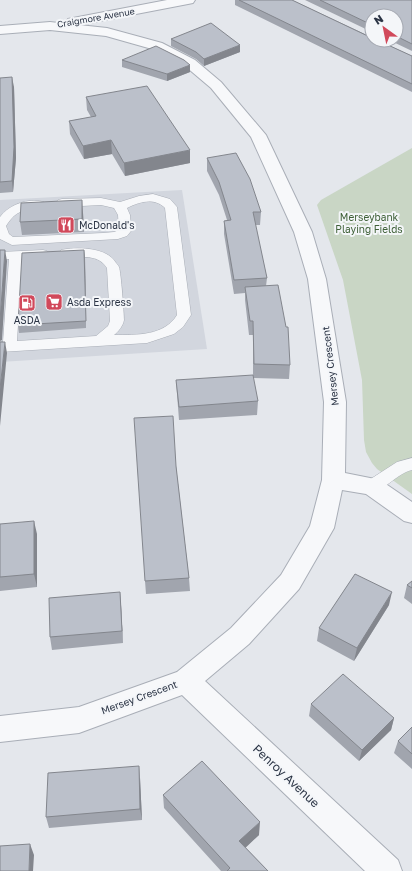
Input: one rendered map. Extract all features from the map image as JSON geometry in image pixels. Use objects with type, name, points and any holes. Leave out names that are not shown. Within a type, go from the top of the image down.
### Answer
[{"type":"street","name":"Craigmore Avenue","points":[[50,26],[184,1]]},
{"type":"street","name":"Mersey Crescent","points":[[0,30],[50,26],[107,32],[157,46],[190,62],[216,85],[258,135],[303,232],[317,280],[335,402],[333,480],[322,528],[290,582],[240,636],[186,680],[79,720],[0,729]]},
{"type":"street","points":[[333,480],[372,486],[412,514]]},
{"type":"street","name":"Penroy Avenue","points":[[186,680],[387,871]]},
{"type":"lane","points":[[16,255],[5,347],[160,336],[178,326],[184,316],[171,207],[168,203],[154,198],[139,198],[119,207]]},
{"type":"lane","points":[[110,202],[119,207],[123,214],[125,231],[122,234],[115,236],[12,242],[6,239],[2,234],[0,227],[10,211],[25,206],[110,202]]},
{"type":"lane","points":[[0,256],[88,252],[110,261],[113,268],[117,321],[113,329],[99,340]]},
{"type":"lane","points":[[372,486],[402,466],[412,464]]},
{"type":"shaded area","points":[[182,190],[207,349],[0,362],[0,200]]},
{"type":"green space","name":"Merseybank Playing Fields","points":[[412,148],[412,494],[377,469],[366,452],[364,440],[362,380],[343,280],[317,205],[321,200]]},
{"type":"building","points":[[239,0],[292,0],[364,34],[364,48],[394,48],[412,56],[412,84]]},
{"type":"building","points":[[320,0],[412,0],[412,44],[404,40],[404,8],[364,8],[364,21]]},
{"type":"building","points":[[211,23],[240,45],[204,59],[196,52],[171,39]]},
{"type":"building","points":[[156,46],[184,60],[190,65],[167,74],[122,60]]},
{"type":"building","points":[[12,77],[14,147],[12,181],[0,182],[0,78]]},
{"type":"building","points":[[147,86],[190,150],[124,163],[111,140],[83,146],[69,121],[96,116],[86,97]]},
{"type":"building","points":[[236,153],[250,179],[261,212],[253,212],[267,278],[234,280],[224,221],[231,220],[219,182],[207,158]]},
{"type":"building","points":[[82,200],[82,219],[20,222],[21,203]]},
{"type":"building","points":[[0,250],[5,250],[0,321]]},
{"type":"building","name":"Asda Express","points":[[84,250],[86,321],[18,325],[22,253]]},
{"type":"building","points":[[278,285],[286,327],[288,327],[290,365],[254,364],[253,321],[250,321],[245,287]]},
{"type":"building","points":[[0,342],[5,342],[0,389]]},
{"type":"building","points":[[253,375],[258,401],[179,407],[176,380]]},
{"type":"building","points":[[173,416],[176,466],[189,578],[145,581],[134,418]]},
{"type":"building","points":[[34,521],[34,574],[0,577],[0,524]]},
{"type":"building","points":[[355,574],[392,592],[357,648],[319,628]]},
{"type":"building","points":[[412,581],[412,588],[407,585]]},
{"type":"building","points":[[120,592],[122,631],[50,637],[49,598]]},
{"type":"building","points":[[343,674],[394,718],[362,750],[311,704]]},
{"type":"building","points":[[412,727],[412,754],[398,741]]},
{"type":"building","points":[[202,761],[260,822],[239,841],[268,871],[227,871],[230,868],[163,795]]},
{"type":"building","points":[[139,766],[140,809],[46,817],[48,773]]},
{"type":"building","points":[[30,844],[29,871],[0,871],[0,846]]},
{"type":"place","name":"McDonald's","points":[[66,225]]},
{"type":"place","name":"Asda Express","points":[[54,302]]},
{"type":"place","name":"ASDA","points":[[27,303]]}]
